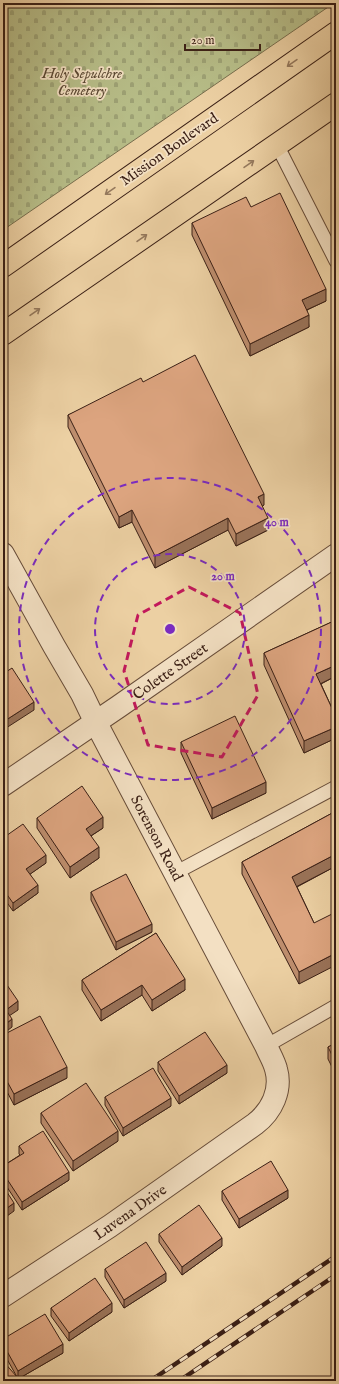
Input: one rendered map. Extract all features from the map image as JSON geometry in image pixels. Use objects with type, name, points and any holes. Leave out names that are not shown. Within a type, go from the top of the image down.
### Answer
[{"type":"main road","name":"Mission Boulevard","points":[[3,266],[336,33]]},
{"type":"main road","points":[[3,334],[336,104]]},
{"type":"street","name":"Sorenson Road","points":[[3,554],[10,581],[54,646],[82,694],[266,1046],[276,1069],[278,1091],[272,1106],[255,1124]]},
{"type":"street","name":"Colette Street","points":[[3,785],[336,555]]},
{"type":"street","name":"Luvena Drive","points":[[3,1296],[110,1226],[255,1124]]},
{"type":"lane","points":[[277,145],[336,261]]},
{"type":"lane","points":[[175,873],[336,786]]},
{"type":"lane","points":[[266,1046],[336,1006]]},
{"type":"highlighted area","points":[[189,587],[240,613],[258,695],[222,757],[148,745],[124,671],[138,615]]},
{"type":"green space","name":"Holy Sepulchre Cemetery","points":[[3,3],[334,3],[3,230]]},
{"type":"building","points":[[280,193],[326,289],[302,300],[309,315],[250,344],[192,223],[246,197],[251,207]]},
{"type":"building","points":[[195,355],[264,494],[258,497],[268,518],[236,534],[228,518],[155,556],[132,510],[119,517],[68,415],[141,378],[143,382]]},
{"type":"building","points":[[336,620],[336,665],[316,674],[336,717],[336,727],[304,741],[264,653]]},
{"type":"building","points":[[12,668],[34,702],[3,722],[3,674]]},
{"type":"building","points":[[235,716],[266,782],[212,808],[181,742]]},
{"type":"building","points":[[82,786],[103,817],[86,829],[99,847],[70,867],[37,818]]},
{"type":"building","points":[[336,811],[336,854],[292,877],[314,923],[336,912],[336,953],[299,972],[242,862]]},
{"type":"building","points":[[23,824],[46,855],[26,869],[38,885],[13,903],[3,889],[3,838]]},
{"type":"building","points":[[126,874],[152,924],[116,942],[91,892]]},
{"type":"building","points":[[156,933],[185,979],[152,1000],[142,985],[101,1010],[82,980]]},
{"type":"building","points":[[7,985],[18,1001],[6,1010],[12,1019],[3,1026],[3,987]]},
{"type":"building","points":[[40,1016],[67,1067],[14,1094],[3,1074],[3,1035]]},
{"type":"building","points":[[205,1032],[227,1065],[179,1096],[158,1062]]},
{"type":"building","points":[[336,1043],[336,1063],[328,1047]]},
{"type":"building","points":[[153,1068],[171,1098],[123,1128],[105,1097]]},
{"type":"building","points":[[86,1083],[118,1131],[73,1161],[41,1113]]},
{"type":"building","points":[[43,1131],[69,1172],[22,1202],[3,1173],[3,1166],[24,1153],[19,1146]]},
{"type":"building","points":[[271,1161],[288,1190],[239,1219],[222,1191]]},
{"type":"building","points":[[3,1186],[14,1203],[3,1211]]},
{"type":"building","points":[[199,1205],[222,1238],[182,1267],[159,1234]]},
{"type":"building","points":[[146,1242],[166,1273],[124,1300],[105,1269]]},
{"type":"building","points":[[95,1278],[112,1303],[69,1333],[51,1308]]},
{"type":"building","points":[[45,1314],[63,1344],[18,1371],[3,1344],[3,1339]]},
{"type":"building","points":[[3,1361],[17,1377],[11,1381],[3,1381]]},
{"type":"railway","points":[[150,1381],[336,1256]]},
{"type":"railway","points":[[179,1381],[336,1275]]}]
